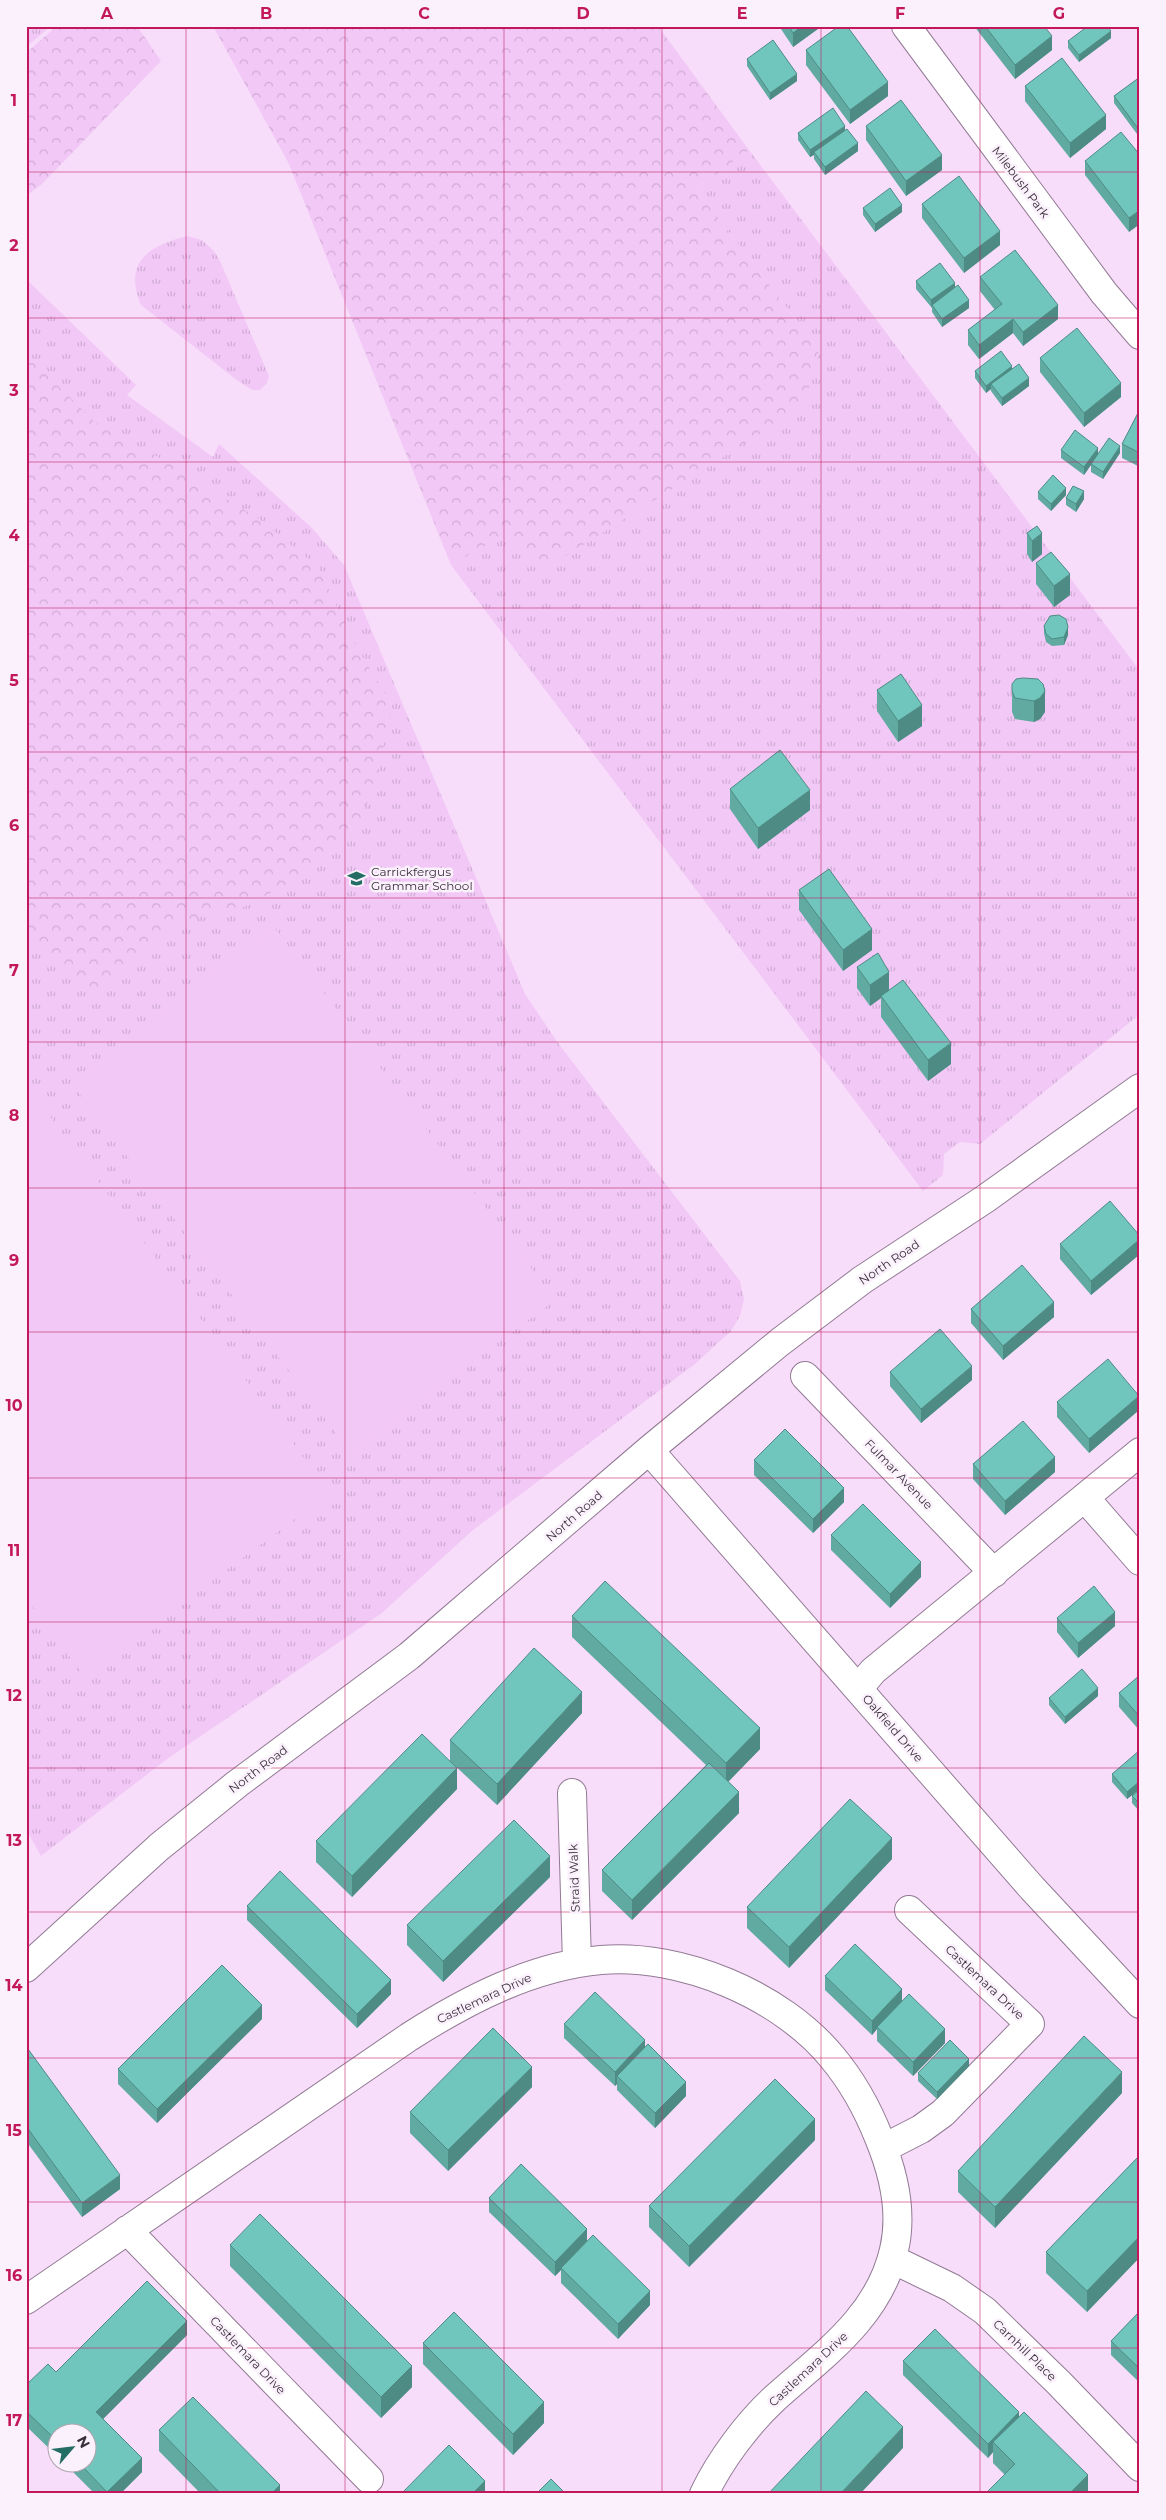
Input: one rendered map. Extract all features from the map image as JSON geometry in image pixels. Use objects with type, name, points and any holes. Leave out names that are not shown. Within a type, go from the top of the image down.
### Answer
[{"type":"street","name":"Milebush Park","points":[[906,26],[1104,293],[1140,335]]},
{"type":"street","name":"North Road","points":[[26,1968],[159,1847],[237,1784],[408,1656],[649,1450],[780,1342],[862,1280],[985,1199],[1140,1088]]},
{"type":"street","name":"Fulmar Avenue","points":[[805,1376],[994,1573]]},
{"type":"street","name":"Oakfield Drive","points":[[649,1450],[1032,1888],[1140,2004]]},
{"type":"street","points":[[858,1689],[873,1671],[1140,1452]]},
{"type":"street","points":[[1085,1498],[1140,1561]]},
{"type":"street","name":"Straid Walk","points":[[572,1793],[577,1963]]},
{"type":"street","name":"Castlemara Drive","points":[[884,2148],[921,2129],[943,2113],[1030,2024],[908,1910]]},
{"type":"street","name":"Castlemara Drive","points":[[26,2300],[433,2022],[458,2007],[522,1979],[577,1963],[627,1960],[672,1965],[724,1982],[768,2005],[797,2024],[831,2056],[860,2099],[884,2148],[892,2173],[897,2203],[896,2238],[892,2259],[884,2278],[861,2318],[828,2353],[773,2400],[760,2414],[726,2457],[704,2494]]},
{"type":"street","name":"Castlemara Drive","points":[[127,2230],[369,2479]]},
{"type":"street","name":"Carnhill Place","points":[[892,2259],[952,2288],[985,2311],[1059,2383],[1140,2467]]},
{"type":"green space","points":[[26,26],[51,26],[26,47]]},
{"type":"green space","points":[[57,26],[137,26],[161,61],[42,184],[26,196],[26,53]]},
{"type":"green space","points":[[213,26],[658,26],[749,150],[696,189],[819,350],[804,406],[548,567],[508,533],[451,565],[288,162]]},
{"type":"green space","points":[[749,150],[1140,671],[1140,1014],[980,1144],[960,1142],[944,1154],[943,1175],[923,1191],[451,565],[819,350],[696,189]]},
{"type":"green space","points":[[187,236],[202,240],[214,251],[220,261],[269,376],[267,383],[260,390],[252,390],[238,381],[141,305],[136,290],[135,277],[138,266],[143,258],[161,245]]},
{"type":"green space","name":"Carrickfergus Grammar School","points":[[26,279],[136,385],[127,395],[213,457],[219,444],[312,528],[344,565],[525,994],[558,1043],[740,1281],[744,1299],[740,1316],[731,1331],[695,1364],[473,1530],[382,1613],[167,1759],[41,1856],[26,1829]]},
{"type":"green space","points":[[26,355],[95,422],[169,463],[259,519],[318,567],[355,644],[392,705],[377,779],[356,831],[295,880],[240,909],[180,921],[128,961],[95,992],[54,965],[26,940]]},
{"type":"green space","points":[[275,928],[555,1300],[351,1453],[71,1082]]},
{"type":"green space","points":[[26,1084],[330,1493],[84,1676],[26,1598]]},
{"type":"building","points":[[789,26],[802,26],[793,33]]},
{"type":"building","points":[[839,26],[847,26],[888,82],[850,110],[806,50]]},
{"type":"building","points":[[985,26],[1044,26],[1052,36],[1015,65]]},
{"type":"building","points":[[1088,26],[1107,26],[1111,31],[1079,55],[1068,41]]},
{"type":"building","points":[[773,40],[797,74],[770,93],[747,59]]},
{"type":"building","points":[[1062,58],[1106,115],[1070,143],[1025,86]]},
{"type":"building","points":[[1140,77],[1140,131],[1114,96]]},
{"type":"building","points":[[901,100],[942,155],[906,181],[866,126]]},
{"type":"building","points":[[833,108],[845,126],[810,150],[798,133]]},
{"type":"building","points":[[847,129],[858,143],[825,167],[814,152]]},
{"type":"building","points":[[1121,132],[1140,155],[1140,210],[1129,218],[1085,161]]},
{"type":"building","points":[[959,176],[1000,231],[964,258],[922,204]]},
{"type":"building","points":[[890,188],[902,205],[875,224],[863,208]]},
{"type":"building","points":[[1015,250],[1058,305],[1023,332],[1013,319],[979,345],[968,330],[1002,304],[980,277]]},
{"type":"building","points":[[940,263],[955,283],[931,300],[916,281]]},
{"type":"building","points":[[958,285],[969,300],[942,319],[932,305]]},
{"type":"building","points":[[1077,328],[1121,383],[1084,413],[1040,358]]},
{"type":"building","points":[[1001,351],[1012,366],[986,386],[975,371]]},
{"type":"building","points":[[1019,364],[1029,378],[1002,398],[991,384]]},
{"type":"building","points":[[1140,409],[1140,453],[1122,444]]},
{"type":"building","points":[[1075,430],[1098,448],[1084,467],[1061,450]]},
{"type":"building","points":[[1109,438],[1120,446],[1103,472],[1091,464]]},
{"type":"building","points":[[1053,475],[1066,488],[1051,504],[1038,492]]},
{"type":"building","points":[[1073,486],[1084,491],[1076,504],[1066,498]]},
{"type":"building","points":[[1037,526],[1042,533],[1032,541],[1027,533]]},
{"type":"building","points":[[1051,552],[1070,574],[1054,586],[1036,563]]},
{"type":"building","points":[[1059,615],[1066,619],[1068,627],[1064,637],[1052,639],[1046,634],[1044,626],[1050,616]]},
{"type":"building","points":[[901,674],[922,705],[898,721],[877,690]]},
{"type":"building","points":[[1016,679],[1038,679],[1043,684],[1045,691],[1040,698],[1034,701],[1015,698],[1012,684]]},
{"type":"building","points":[[780,750],[810,790],[758,828],[730,789]]},
{"type":"building","points":[[829,869],[872,929],[843,950],[799,890]]},
{"type":"building","points":[[878,953],[889,972],[870,985],[857,967]]},
{"type":"building","points":[[903,980],[951,1043],[928,1060],[881,996]]},
{"type":"building","points":[[1110,1201],[1140,1236],[1140,1239],[1091,1281],[1060,1244]]},
{"type":"building","points":[[1022,1265],[1054,1302],[1003,1346],[971,1309]]},
{"type":"building","points":[[940,1329],[972,1366],[921,1409],[890,1372]]},
{"type":"building","points":[[1108,1359],[1139,1396],[1089,1439],[1057,1402]]},
{"type":"building","points":[[1023,1421],[1055,1457],[1005,1501],[973,1464]]},
{"type":"building","points":[[785,1429],[844,1488],[813,1519],[754,1460]]},
{"type":"building","points":[[863,1504],[921,1562],[890,1594],[831,1535]]},
{"type":"building","points":[[605,1581],[760,1728],[726,1763],[572,1616]]},
{"type":"building","points":[[1094,1586],[1115,1612],[1078,1643],[1057,1618]]},
{"type":"building","points":[[534,1648],[582,1692],[497,1784],[450,1740]]},
{"type":"building","points":[[1082,1669],[1098,1688],[1065,1717],[1049,1698]]},
{"type":"building","points":[[1140,1675],[1140,1717],[1119,1693]]},
{"type":"building","points":[[422,1734],[457,1768],[352,1876],[316,1841]]},
{"type":"building","points":[[1140,1750],[1140,1781],[1127,1792],[1112,1774]]},
{"type":"building","points":[[709,1763],[739,1792],[632,1900],[602,1870]]},
{"type":"building","points":[[1140,1789],[1140,1804],[1132,1796]]},
{"type":"building","points":[[850,1799],[892,1838],[789,1947],[747,1907]]},
{"type":"building","points":[[514,1820],[550,1856],[443,1961],[407,1925]]},
{"type":"building","points":[[280,1871],[391,1980],[357,2014],[247,1906]]},
{"type":"building","points":[[855,1944],[902,1989],[872,2021],[825,1976]]},
{"type":"building","points":[[222,1965],[262,2005],[157,2109],[118,2069]]},
{"type":"building","points":[[595,1992],[645,2040],[615,2072],[564,2024]]},
{"type":"building","points":[[909,1994],[945,2029],[913,2062],[877,2027]]},
{"type":"building","points":[[493,2028],[532,2067],[448,2150],[410,2112]]},
{"type":"building","points":[[1084,2036],[1122,2072],[995,2207],[958,2171]]},
{"type":"building","points":[[950,2040],[969,2059],[937,2092],[918,2073]]},
{"type":"building","points":[[648,2044],[686,2082],[655,2113],[617,2076]]},
{"type":"building","points":[[28,2049],[120,2175],[82,2203],[26,2126],[26,2050]]},
{"type":"building","points":[[775,2079],[815,2119],[689,2246],[649,2206]]},
{"type":"building","points":[[1140,2155],[1140,2236],[1087,2291],[1046,2252]]},
{"type":"building","points":[[521,2164],[587,2229],[555,2262],[489,2198]]},
{"type":"building","points":[[260,2214],[412,2366],[381,2397],[230,2245]]},
{"type":"building","points":[[593,2235],[650,2291],[618,2324],[561,2268]]},
{"type":"building","points":[[147,2281],[187,2321],[96,2412],[142,2458],[107,2492],[88,2472],[98,2472],[98,2422],[48,2422],[48,2432],[26,2411],[26,2385],[48,2364],[56,2372]]},
{"type":"building","points":[[1140,2311],[1140,2369],[1111,2341]]},
{"type":"building","points":[[454,2312],[544,2402],[513,2434],[423,2343]]},
{"type":"building","points":[[935,2329],[1019,2412],[988,2444],[903,2361]]},
{"type":"building","points":[[866,2391],[903,2427],[840,2494],[768,2494]]},
{"type":"building","points":[[193,2397],[280,2485],[271,2494],[221,2494],[159,2430]]},
{"type":"building","points":[[1024,2412],[1088,2475],[1069,2494],[988,2494],[987,2492],[1015,2464],[993,2442]]},
{"type":"building","points":[[449,2445],[485,2481],[472,2494],[401,2494]]},
{"type":"building","points":[[551,2479],[566,2494],[536,2494]]},
{"type":"place","name":"Carrickfergus Grammar School","points":[[357,878]]}]
